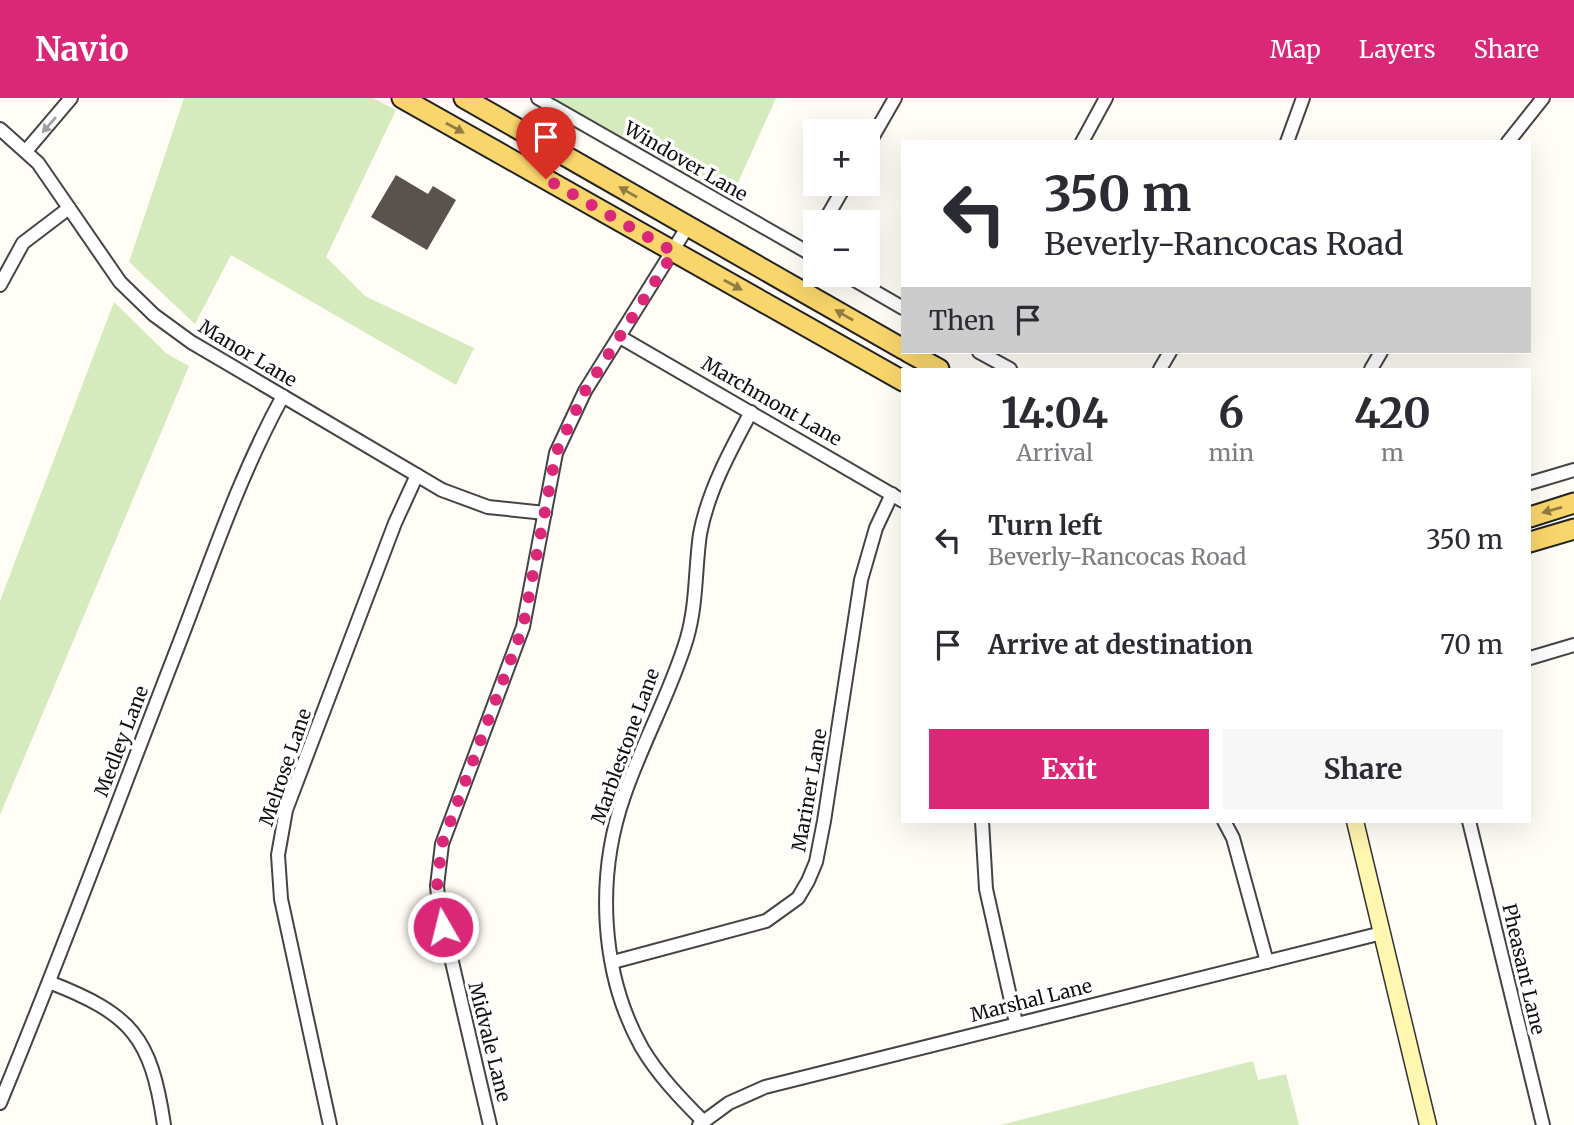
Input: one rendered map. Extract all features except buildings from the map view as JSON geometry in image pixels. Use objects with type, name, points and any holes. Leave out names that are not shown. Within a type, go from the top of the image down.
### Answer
[{"type":"main road","points":[[402,98],[899,377]]},
{"type":"main road","points":[[464,98],[901,348]]},
{"type":"main road","points":[[912,354],[937,368]]},
{"type":"main road","points":[[1531,517],[1574,503]]},
{"type":"main road","points":[[1531,542],[1574,529]]},
{"type":"street","points":[[26,151],[71,98]]},
{"type":"street","name":"Windover Lane","points":[[538,98],[803,249]]},
{"type":"street","points":[[880,124],[895,98]]},
{"type":"street","points":[[1084,140],[1106,98]]},
{"type":"street","points":[[1288,140],[1303,98]]},
{"type":"street","points":[[1510,140],[1543,98]]},
{"type":"street","name":"Manor Lane","points":[[0,128],[26,151],[120,282],[154,316],[191,342],[417,475],[473,503],[545,513]]},
{"type":"street","points":[[0,285],[23,243],[69,208]]},
{"type":"street","name":"Midvale Lane","points":[[490,1125],[443,927],[438,876],[449,823],[523,627],[556,453],[573,411],[688,226]]},
{"type":"street","points":[[867,287],[901,307]]},
{"type":"street","name":"Marchmont Lane","points":[[620,338],[897,497]]},
{"type":"street","points":[[983,354],[1008,368]]},
{"type":"street","name":"Medley Lane","points":[[0,1103],[199,588],[257,445],[283,396]]},
{"type":"street","name":"Marblestone Lane","points":[[701,1123],[643,1049],[627,1013],[613,961],[605,888],[610,842],[624,797],[686,642],[696,598],[701,533],[706,512],[751,412]]},
{"type":"street","points":[[1531,483],[1574,470]]},
{"type":"street","name":"Melrose Lane","points":[[330,1125],[281,899],[278,877],[281,832],[294,788],[364,604],[417,475]]},
{"type":"street","name":"Mariner Lane","points":[[613,961],[766,921],[798,898],[816,862],[861,580],[876,528],[897,497]]},
{"type":"street","points":[[1531,658],[1574,645]]},
{"type":"street","points":[[982,823],[986,889],[1016,1023]]},
{"type":"street","points":[[1225,823],[1233,838],[1267,962]]},
{"type":"street","points":[[1355,823],[1428,1125]]},
{"type":"street","name":"Pheasant Lane","points":[[1469,823],[1543,1125]]},
{"type":"street","name":"Marshal Lane","points":[[701,1123],[729,1103],[765,1087],[1382,933]]},
{"type":"street","points":[[49,982],[113,1012],[140,1039],[155,1077],[164,1125]]},
{"type":"green space","points":[[184,98],[373,98],[396,110],[326,257],[365,296],[474,348],[456,385],[231,255],[195,324],[129,262]]},
{"type":"green space","points":[[536,98],[776,98],[727,207]]},
{"type":"green space","points":[[114,302],[167,354],[189,366],[0,815],[0,601]]},
{"type":"green space","points":[[1253,1061],[1258,1080],[1286,1074],[1299,1125],[1000,1125]]},
{"type":"route","points":[[443,927],[437,886],[442,844],[523,627],[556,453],[573,411],[674,252],[546,179]]}]
